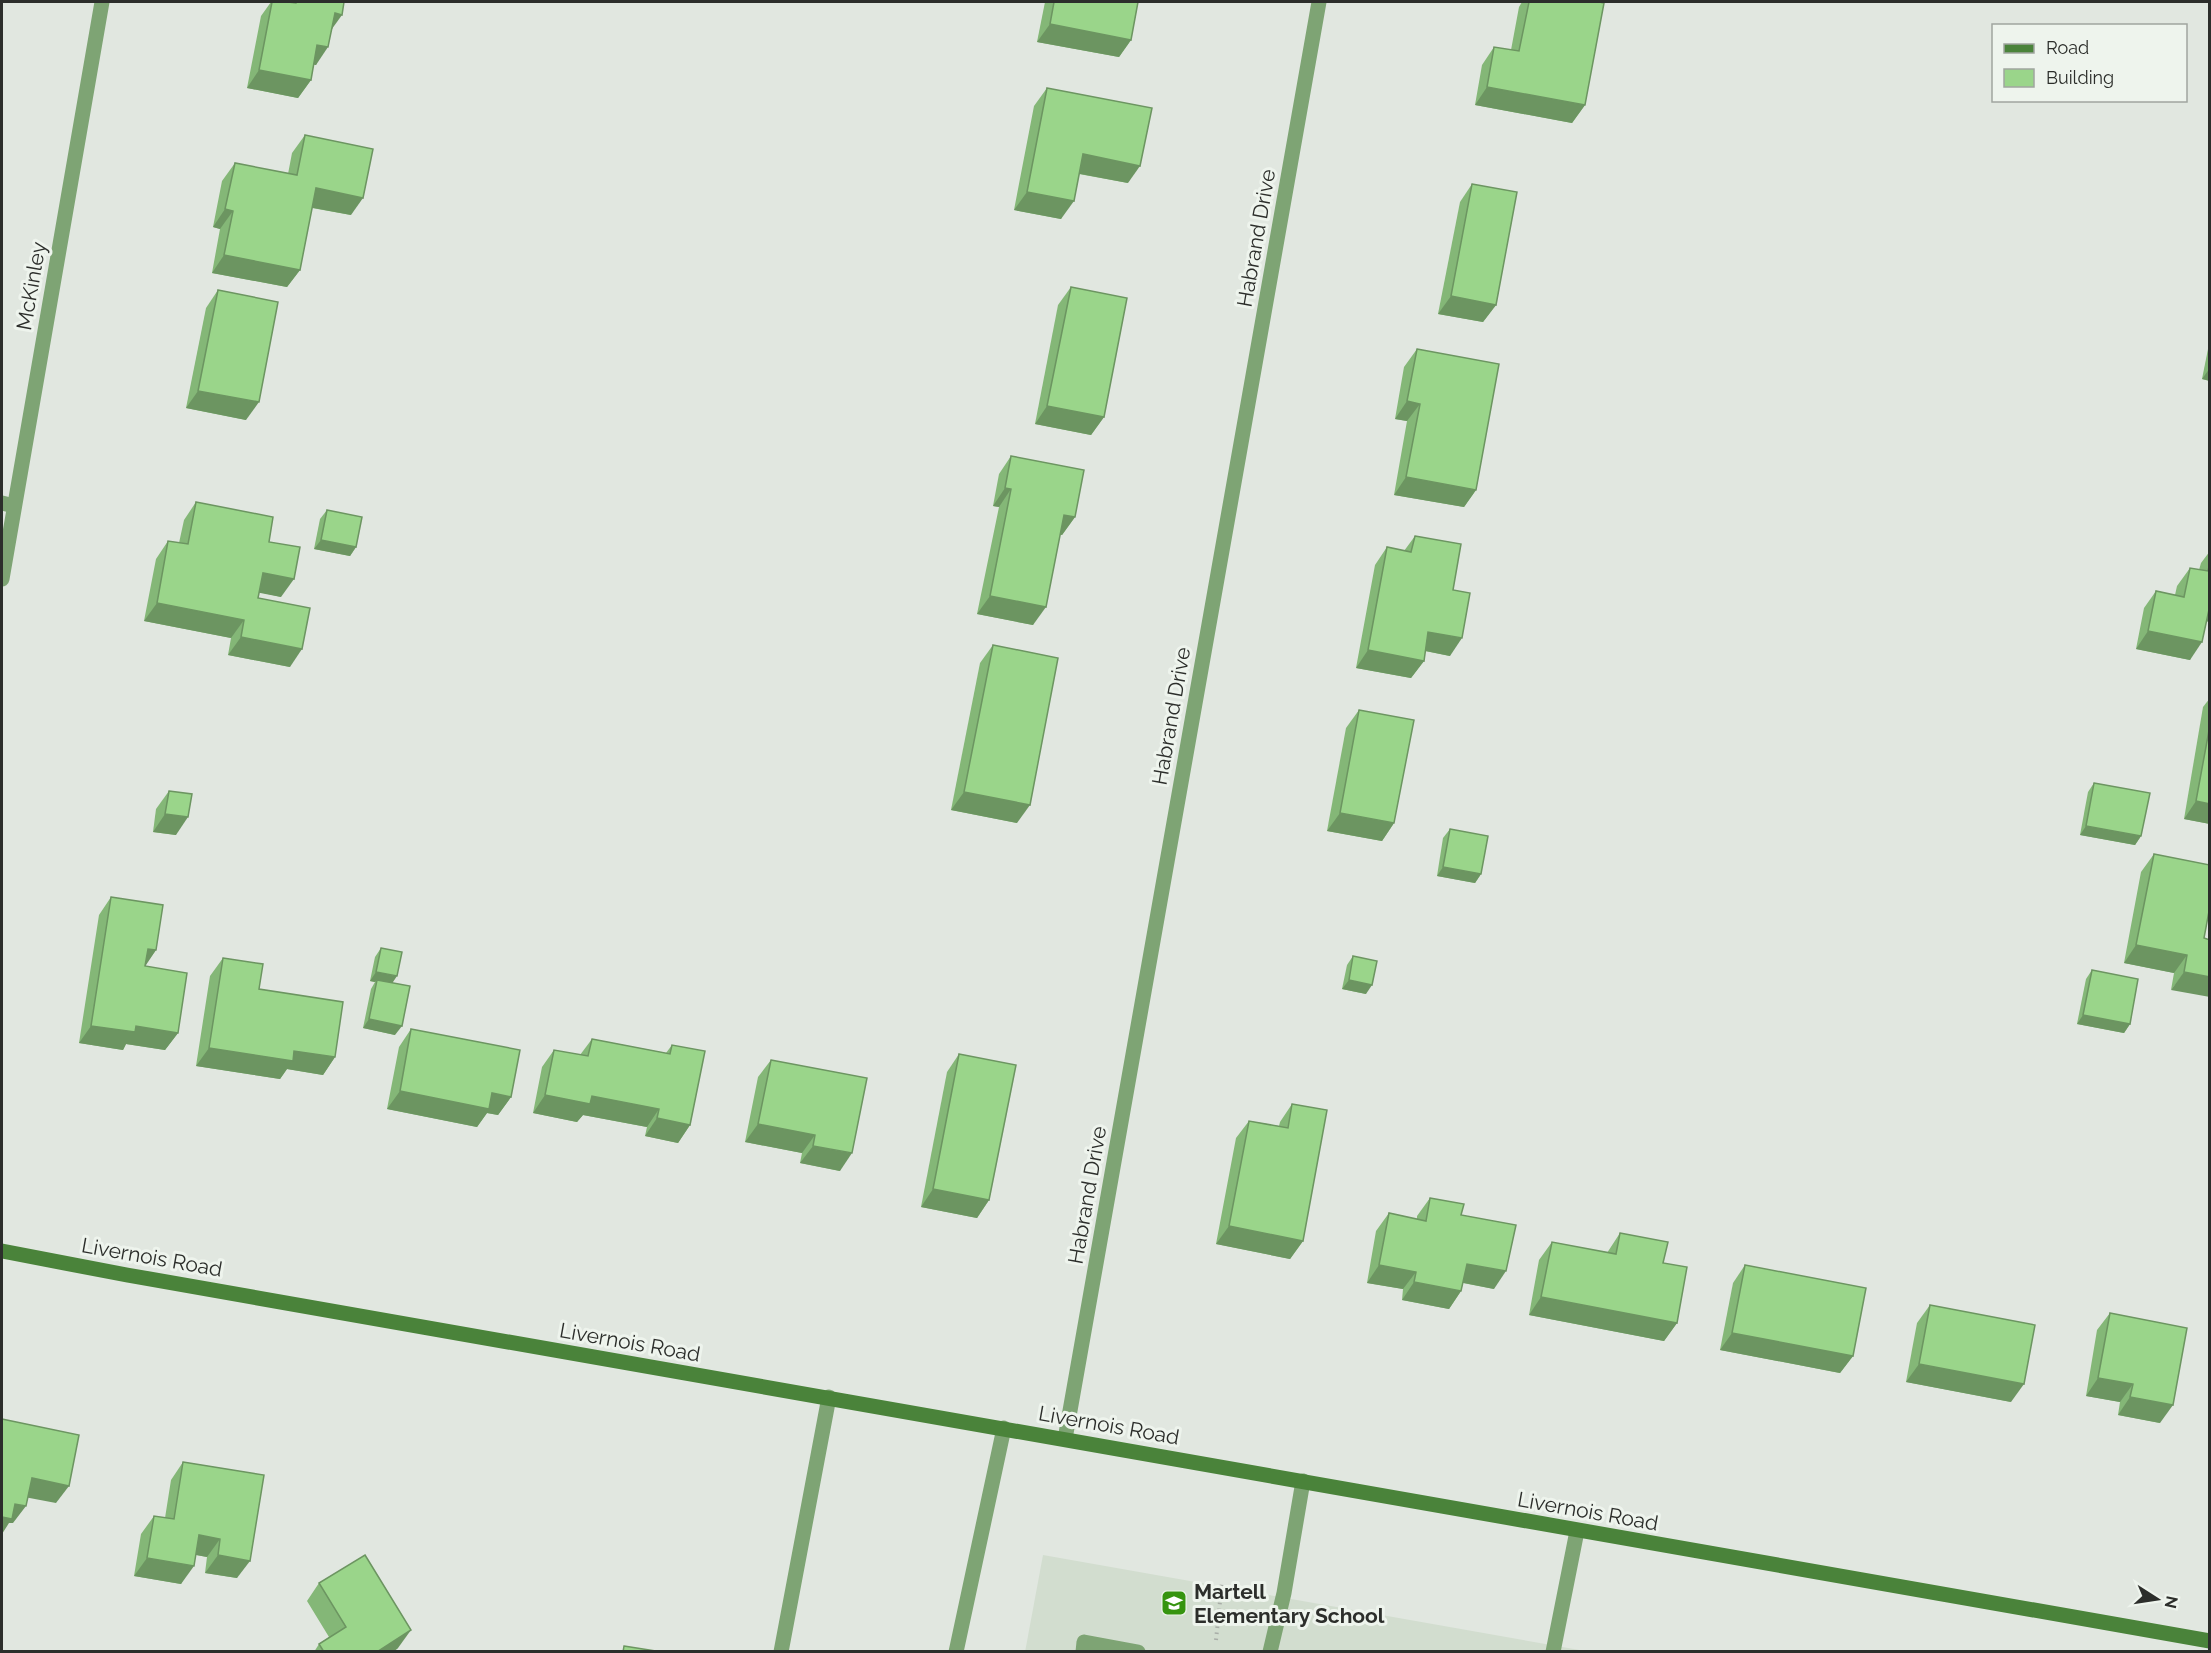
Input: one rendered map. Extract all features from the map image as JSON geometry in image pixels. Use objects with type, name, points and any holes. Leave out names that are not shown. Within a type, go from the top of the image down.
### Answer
[{"type":"main road","name":"Livernois Road","points":[[2,1251],[2210,1641]]},
{"type":"street","name":"McKinley","points":[[2,579],[8,505],[102,2]]},
{"type":"street","name":"Habrand Drive","points":[[1065,1439],[1319,2]]},
{"type":"street","points":[[781,1652],[829,1397]]},
{"type":"street","points":[[956,1652],[1004,1428]]},
{"type":"street","points":[[1270,1652],[1284,1593],[1303,1481]]},
{"type":"street","points":[[1553,1652],[1577,1531]]},
{"type":"street","points":[[1083,1652],[1084,1642],[1138,1652]]},
{"type":"path","points":[[1216,1640],[1222,1582]]},
{"type":"shaded area","name":"Martell Elementary School","points":[[1043,1555],[1585,1651],[1025,1652]]},
{"type":"building","points":[[272,2],[344,2],[342,15],[335,13],[328,47],[317,45],[311,80],[259,70]]},
{"type":"building","points":[[1054,2],[1138,2],[1131,40],[1050,24]]},
{"type":"building","points":[[1529,2],[1604,3],[1585,105],[1487,87],[1494,47],[1519,51]]},
{"type":"building","points":[[1047,88],[1152,108],[1140,166],[1083,154],[1074,201],[1027,192]]},
{"type":"building","points":[[305,135],[373,149],[363,198],[316,188],[300,270],[224,255],[233,211],[225,209],[235,163],[297,175]]},
{"type":"building","points":[[1472,184],[1517,192],[1496,305],[1451,296]]},
{"type":"building","points":[[1071,287],[1127,298],[1104,417],[1047,406]]},
{"type":"building","points":[[218,290],[278,302],[259,402],[198,391]]},
{"type":"building","points":[[1417,349],[1499,364],[1476,490],[1406,477],[1420,404],[1407,401]]},
{"type":"building","points":[[1011,456],[1084,470],[1075,517],[1064,515],[1046,607],[990,596],[1011,489],[1005,488]]},
{"type":"building","points":[[196,502],[273,517],[269,542],[300,547],[294,579],[263,573],[258,598],[310,608],[302,649],[241,637],[244,620],[157,603],[168,541],[188,544]]},
{"type":"building","points":[[327,510],[362,517],[356,547],[321,540]]},
{"type":"building","points":[[1415,536],[1461,544],[1453,590],[1470,593],[1462,638],[1428,632],[1424,661],[1368,650],[1387,547],[1411,552]]},
{"type":"building","points":[[2210,563],[2210,605],[2202,642],[2148,631],[2156,591],[2184,597],[2190,568],[2208,571]]},
{"type":"building","points":[[993,645],[1058,658],[1030,805],[964,792]]},
{"type":"building","points":[[1359,710],[1414,720],[1394,823],[1340,813]]},
{"type":"building","points":[[2210,725],[2210,804],[2196,801]]},
{"type":"building","points":[[2094,783],[2150,793],[2141,836],[2086,826]]},
{"type":"building","points":[[169,791],[192,794],[188,817],[165,814]]},
{"type":"building","points":[[1450,829],[1488,836],[1481,874],[1443,867]]},
{"type":"building","points":[[2154,854],[2210,865],[2210,906],[2204,938],[2210,940],[2210,977],[2184,972],[2187,955],[2136,945]]},
{"type":"building","points":[[111,897],[163,905],[156,950],[148,949],[145,966],[187,973],[178,1033],[136,1026],[135,1032],[91,1026]]},
{"type":"building","points":[[381,948],[402,952],[397,976],[376,972]]},
{"type":"building","points":[[1353,956],[1377,961],[1372,985],[1349,980]]},
{"type":"building","points":[[223,958],[263,964],[259,989],[343,1002],[335,1057],[294,1051],[293,1061],[209,1048]]},
{"type":"building","points":[[2092,970],[2138,979],[2130,1024],[2083,1015]]},
{"type":"building","points":[[377,980],[410,986],[402,1026],[369,1019]]},
{"type":"building","points":[[411,1029],[520,1050],[511,1097],[492,1093],[489,1109],[400,1091]]},
{"type":"building","points":[[592,1039],[670,1054],[672,1045],[705,1051],[690,1125],[657,1118],[659,1109],[592,1096],[590,1104],[545,1095],[554,1050],[588,1056]]},
{"type":"building","points":[[959,1054],[1016,1065],[989,1200],[933,1189]]},
{"type":"building","points":[[771,1060],[867,1078],[852,1153],[813,1146],[815,1135],[758,1124]]},
{"type":"building","points":[[1292,1104],[1327,1110],[1303,1241],[1229,1226],[1249,1121],[1288,1128]]},
{"type":"building","points":[[1430,1198],[1464,1204],[1461,1215],[1516,1225],[1506,1271],[1467,1264],[1461,1291],[1414,1282],[1416,1272],[1379,1265],[1389,1213],[1426,1221]]},
{"type":"building","points":[[1620,1233],[1668,1242],[1663,1263],[1687,1267],[1677,1323],[1541,1297],[1552,1242],[1616,1254]]},
{"type":"building","points":[[1745,1265],[1866,1288],[1853,1356],[1732,1333]]},
{"type":"building","points":[[1930,1305],[2035,1325],[2024,1384],[1919,1364]]},
{"type":"building","points":[[2110,1313],[2187,1328],[2173,1405],[2130,1397],[2133,1384],[2098,1378]]},
{"type":"building","points":[[2,1419],[79,1435],[69,1486],[32,1478],[26,1506],[15,1504],[12,1519],[2,1517]]},
{"type":"building","points":[[183,1462],[264,1475],[250,1561],[218,1555],[220,1539],[199,1535],[194,1566],[147,1558],[154,1516],[174,1519]]},
{"type":"building","points":[[365,1555],[411,1630],[377,1652],[324,1652],[319,1644],[346,1627],[319,1583]]},
{"type":"building","points":[[624,1646],[662,1652],[623,1652]]},
{"type":"place","name":"Martell Elementary School","points":[[1174,1603]]}]
